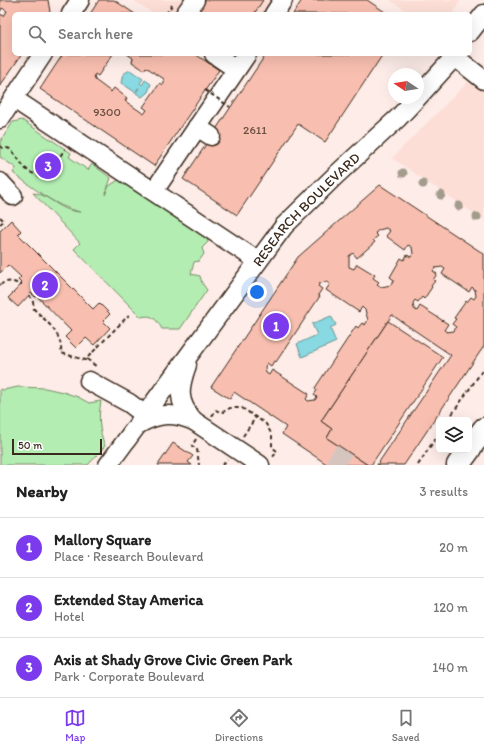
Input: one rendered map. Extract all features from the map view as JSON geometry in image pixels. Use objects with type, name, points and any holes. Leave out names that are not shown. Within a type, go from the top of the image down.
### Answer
[{"type":"main road","points":[[472,446],[484,429]]},
{"type":"main road","points":[[458,465],[467,453]]},
{"type":"street","points":[[72,12],[80,0]]},
{"type":"street","points":[[186,12],[195,0]]},
{"type":"street","points":[[275,12],[283,0]]},
{"type":"street","points":[[472,29],[484,14]]},
{"type":"street","points":[[472,41],[477,38],[484,30]]},
{"type":"street","points":[[0,119],[42,56]]},
{"type":"street","points":[[217,56],[236,69]]},
{"type":"street","points":[[154,192],[204,131],[204,100],[236,69],[245,56]]},
{"type":"street","name":"RESEARCH BOULEVARD","points":[[424,89],[455,56]]},
{"type":"street","points":[[457,56],[484,80]]},
{"type":"street","points":[[14,99],[258,261]]},
{"type":"street","name":"RESEARCH BOULEVARD","points":[[108,465],[284,226],[298,211],[398,118],[411,104]]},
{"type":"street","points":[[0,182],[13,196]]},
{"type":"street","points":[[195,429],[181,401],[180,392],[187,363],[198,343]]},
{"type":"street","points":[[89,381],[128,403],[141,420],[160,415],[176,415],[195,429],[266,462]]},
{"type":"path","points":[[204,100],[230,108]]},
{"type":"path","points":[[0,146],[10,150],[22,166],[30,172],[46,177],[66,149]]},
{"type":"path","points":[[0,217],[4,221],[0,224]]},
{"type":"path","points":[[0,284],[10,281],[21,285]]},
{"type":"path","points":[[29,295],[33,302],[34,308],[52,327],[59,337],[62,347],[61,353],[85,360],[129,315]]},
{"type":"path","points":[[450,417],[484,368]]},
{"type":"path","points":[[211,418],[216,410],[221,412],[236,408],[242,408],[256,416],[266,424],[272,435],[272,448],[278,451],[266,462]]},
{"type":"path","points":[[242,438],[256,416]]},
{"type":"path","points":[[195,429],[192,446],[197,450],[199,465]]},
{"type":"path","points":[[418,465],[436,438]]},
{"type":"path","points":[[223,465],[228,458]]},
{"type":"shaded area","points":[[133,0],[283,0],[274,12],[151,12]]},
{"type":"shaded area","points":[[390,0],[461,0],[453,12],[408,12]]},
{"type":"shaded area","points":[[484,62],[484,220],[392,158],[466,84]]},
{"type":"green space","points":[[22,120],[71,153],[69,157],[88,170],[92,164],[111,178],[105,195],[109,186],[120,179],[207,238],[208,242],[202,248],[204,254],[199,261],[194,262],[191,274],[200,276],[202,283],[207,290],[180,329],[162,329],[154,318],[148,316],[141,317],[74,249],[80,243],[33,193],[44,196],[66,209],[80,212],[53,201],[37,190],[13,173],[16,168],[0,157],[0,142],[13,122]]},
{"type":"green space","points":[[18,387],[45,388],[63,392],[78,397],[89,403],[101,401],[100,424],[101,435],[105,446],[88,465],[0,465],[0,389],[3,390]]},
{"type":"water","points":[[130,70],[143,79],[140,83],[142,85],[145,80],[151,84],[148,92],[142,97],[136,93],[139,88],[135,92],[121,83],[123,74]]},
{"type":"water","points":[[331,316],[336,325],[330,328],[336,342],[302,357],[297,344],[317,335],[312,324]]},
{"type":"building","points":[[0,0],[48,0],[50,12],[12,12],[12,56],[21,56],[0,86],[0,14],[4,16],[7,11],[2,8],[0,12]]},
{"type":"building","points":[[99,0],[114,0],[132,12],[91,12]]},
{"type":"building","points":[[202,0],[263,0],[255,12],[194,12]]},
{"type":"building","points":[[302,0],[367,0],[385,12],[294,12]]},
{"type":"building","points":[[62,56],[112,56],[98,76],[95,74],[95,80],[111,92],[114,88],[127,98],[125,101],[144,114],[147,110],[143,107],[160,83],[163,85],[164,84],[164,79],[146,67],[144,70],[132,62],[133,58],[130,56],[198,56],[219,70],[154,166],[40,89]]},
{"type":"building","points":[[265,56],[382,56],[325,142],[298,124],[237,215],[183,179]]},
{"type":"building","points":[[380,185],[484,254],[484,346],[404,465],[377,465],[451,355],[392,315],[321,421],[332,429],[327,438],[368,465],[328,465],[282,434],[286,427],[234,392],[230,399],[211,387],[298,257]],"holes":[[[386,228],[390,231],[386,236],[405,250],[408,245],[412,247],[413,254],[411,257],[407,255],[404,260],[401,258],[390,277],[394,280],[391,285],[381,287],[377,284],[379,282],[373,278],[375,275],[357,264],[354,269],[349,267],[349,256],[353,253],[357,258],[375,242],[373,240],[378,236],[375,233],[379,230]],[[442,267],[445,269],[442,274],[469,292],[472,287],[475,290],[476,296],[474,299],[471,297],[467,302],[466,301],[454,318],[456,319],[452,324],[456,327],[454,331],[447,332],[444,330],[448,324],[420,306],[417,311],[414,309],[413,303],[415,300],[418,302],[422,297],[424,299],[435,281],[433,280],[437,274],[433,271],[435,268]],[[327,282],[330,284],[326,290],[359,312],[362,307],[365,310],[368,320],[365,325],[362,323],[358,328],[356,326],[315,388],[317,390],[314,395],[317,397],[315,400],[308,401],[306,399],[309,394],[272,370],[269,375],[266,373],[265,367],[267,363],[271,366],[274,361],[276,362],[320,296],[318,295],[322,289],[318,286],[320,283]]]},
{"type":"building","points":[[11,220],[21,231],[18,234],[93,309],[99,303],[110,314],[103,321],[110,328],[94,345],[86,338],[76,348],[65,337],[71,331],[37,296],[35,297],[31,293],[18,307],[8,298],[22,284],[18,280],[21,277],[8,265],[0,273],[0,231]]},
{"type":"building","points":[[388,321],[443,357],[371,465],[368,465],[327,438],[332,429],[321,421]]},
{"type":"building","points":[[173,443],[193,456],[188,462],[192,465],[158,465]]},
{"type":"tunnel","points":[[334,465],[345,449]]},
{"type":"place","name":"Axis at Shady Grove Civic Green Park","points":[[48,166]]},
{"type":"place","name":"Extended Stay America","points":[[45,285]]},
{"type":"place","name":"Mallory Square","points":[[276,326]]}]
